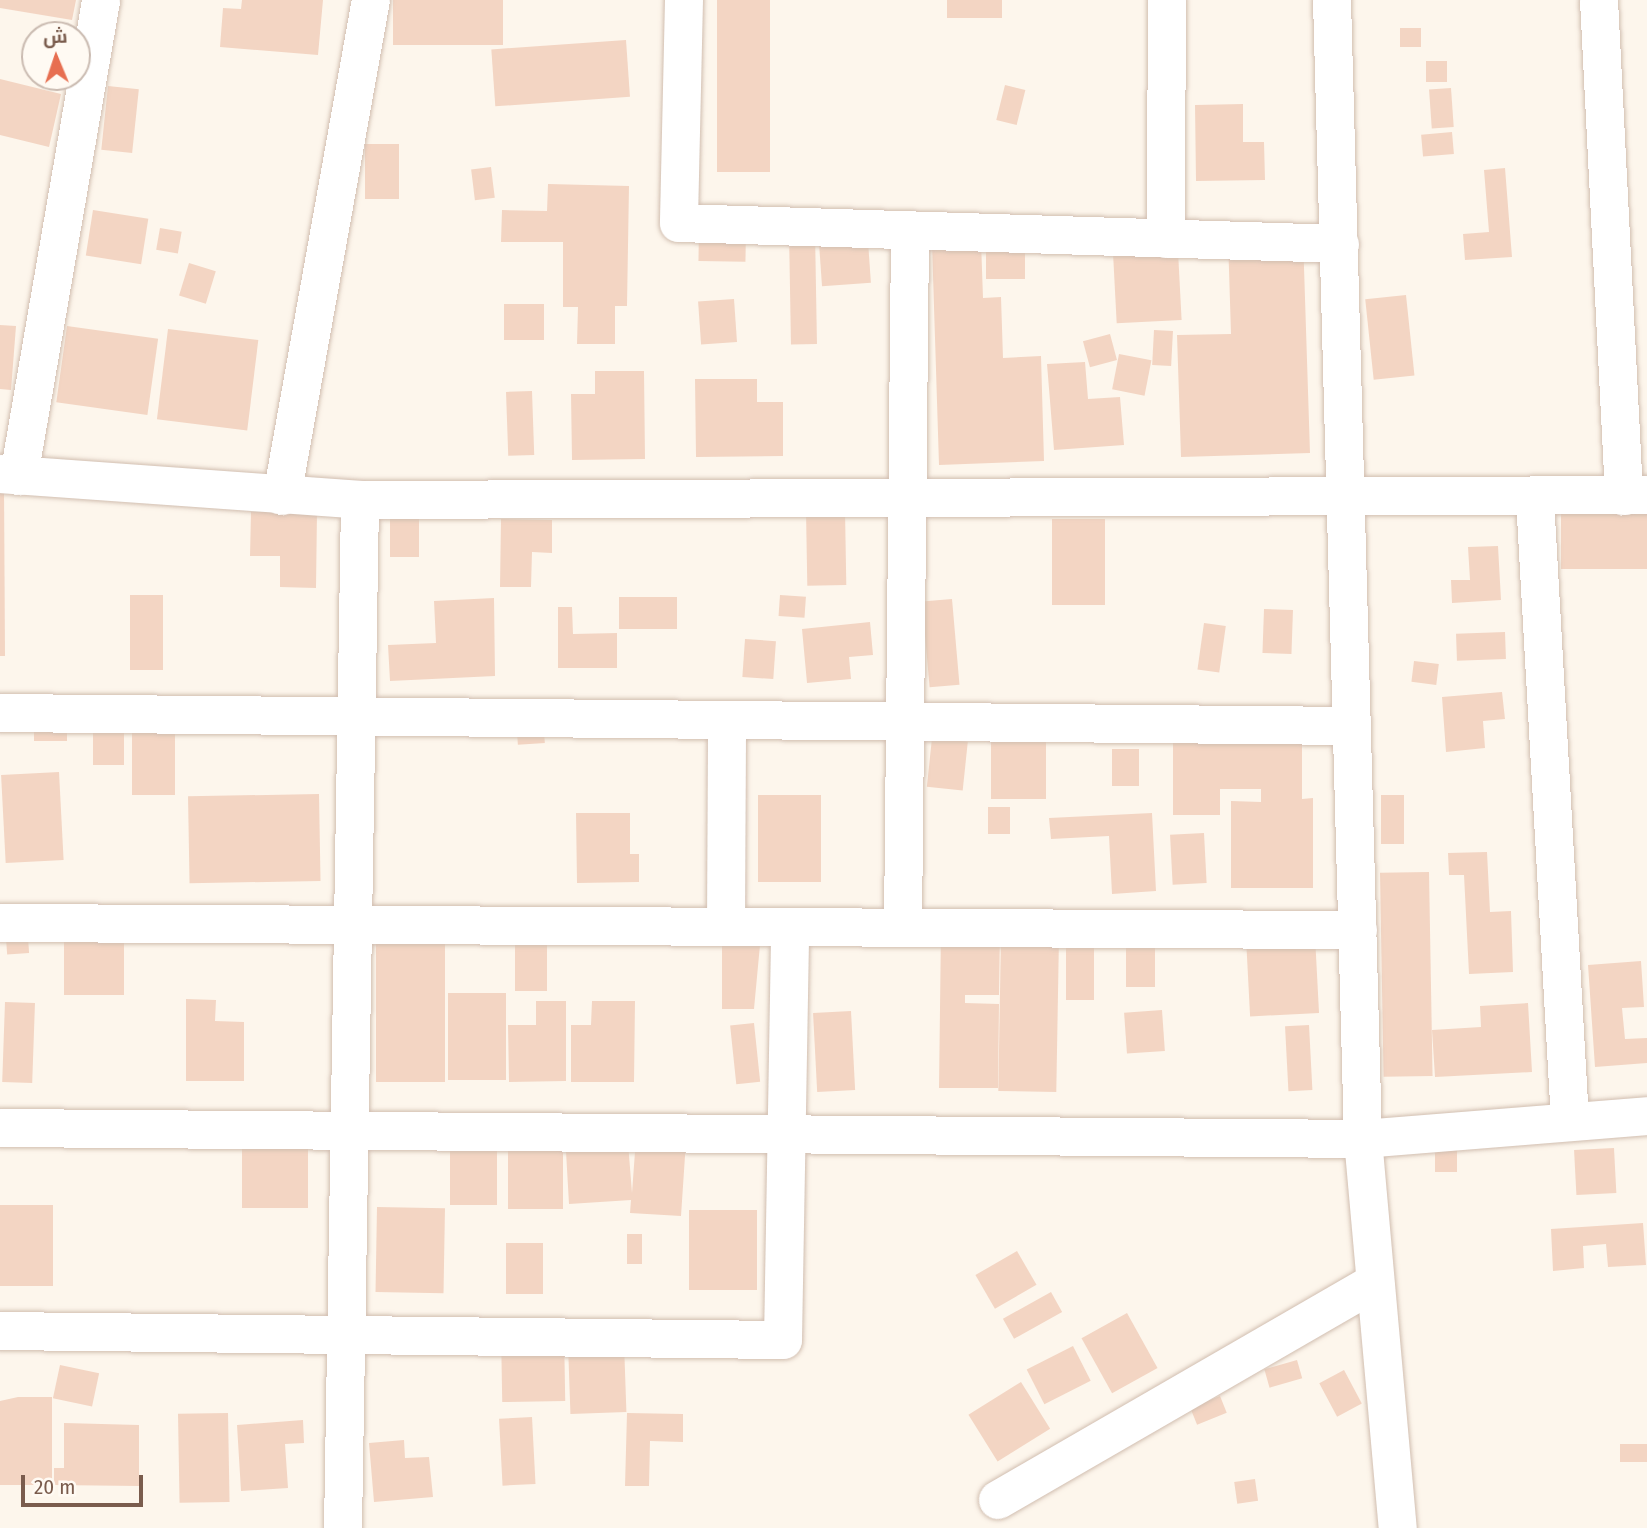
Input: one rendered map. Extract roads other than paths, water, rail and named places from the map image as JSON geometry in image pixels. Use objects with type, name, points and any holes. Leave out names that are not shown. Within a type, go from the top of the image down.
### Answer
[{"type":"street","points":[[101,0],[10,475],[360,500],[1346,500],[1535,499],[1636,495],[1599,0]]},
{"type":"street","points":[[282,496],[371,0]]},
{"type":"street","points":[[684,0],[679,222],[1340,244]]},
{"type":"street","points":[[1166,239],[1167,0]]},
{"type":"street","points":[[1332,0],[1363,1139],[1398,1528]]},
{"type":"street","points":[[903,928],[910,230]]},
{"type":"street","points":[[1535,499],[1570,1121]]},
{"type":"street","points":[[343,1528],[353,716],[360,500]]},
{"type":"street","points":[[0,713],[1352,726]]},
{"type":"street","points":[[726,926],[727,720]]},
{"type":"street","points":[[0,923],[1358,930]]},
{"type":"street","points":[[0,1331],[783,1340],[790,927]]},
{"type":"street","points":[[0,1128],[786,1132],[1363,1139],[1647,1116]]},
{"type":"street","points":[[998,1500],[1376,1282]]}]
